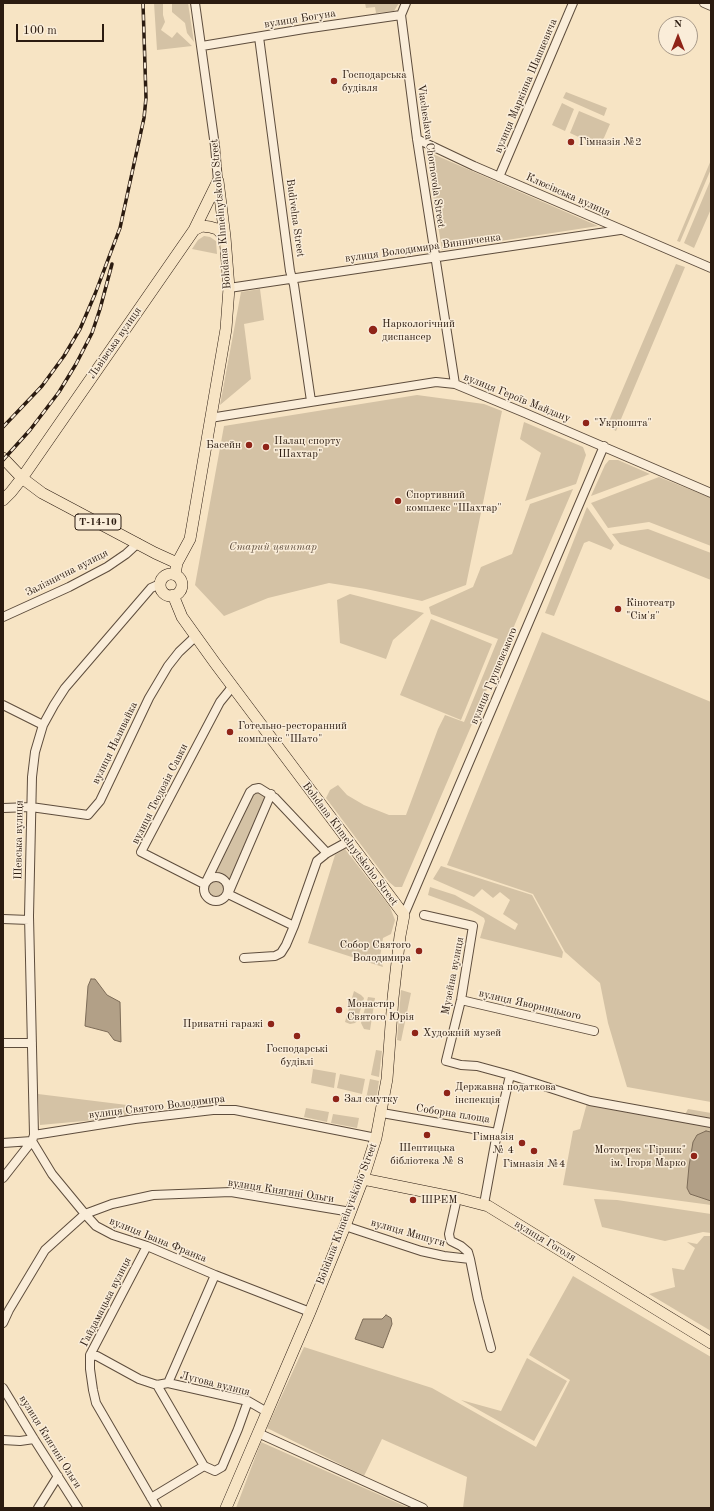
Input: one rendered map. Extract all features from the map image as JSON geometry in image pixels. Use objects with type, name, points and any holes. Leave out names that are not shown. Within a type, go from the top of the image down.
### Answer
[{"type":"main road","name":"Львівська вулиця","points":[[3,500],[22,478],[194,230],[218,181]]},
{"type":"main road","name":"Bohdana Khmelnytskoho Street","points":[[175,574],[177,563],[190,538],[226,329],[229,288],[225,237],[218,181]]},
{"type":"main road","points":[[194,230],[202,226],[210,227],[217,229],[225,237]]},
{"type":"main road","points":[[3,458],[22,478]]},
{"type":"main road","name":"Т-14-10","points":[[22,478],[42,493],[155,553],[177,563]]},
{"type":"main road","points":[[175,574],[180,579],[182,585],[179,592],[173,595],[164,593],[160,587],[160,584],[165,575],[175,574]]},
{"type":"main road","name":"Bohdana Khmelnytskoho Street","points":[[173,595],[182,617],[404,915],[400,936],[393,998],[387,1080],[382,1114],[376,1138],[351,1212],[226,1508]]},
{"type":"main road","name":"вулиця Гоголя","points":[[363,1179],[484,1204],[711,1342]]},
{"type":"street","name":"Bohdana Khmelnytskoho Street","points":[[195,3],[202,46],[218,181]]},
{"type":"street","name":"Viacheslava Chornovola Street","points":[[406,3],[401,15],[416,139],[455,384]]},
{"type":"street","name":"вулиця Маркіяна Шашкевича","points":[[499,177],[574,3]]},
{"type":"street","points":[[704,3],[711,6]]},
{"type":"street","name":"вулиця Богуна","points":[[202,46],[401,15]]},
{"type":"street","name":"Budivelna Street","points":[[259,37],[290,271],[311,401]]},
{"type":"street","name":"Клюсівська вулиця","points":[[416,139],[620,230],[711,268]]},
{"type":"street","name":"вулиця Володимира Винниченка","points":[[229,288],[620,230]]},
{"type":"street","name":"вулиця Героїв Майдану","points":[[210,418],[436,382],[455,384],[711,492]]},
{"type":"street","name":"вулиця Грушевського","points":[[404,915],[604,446]]},
{"type":"street","name":"Залізнична вулиця","points":[[3,617],[69,587],[107,567],[126,554],[138,543]]},
{"type":"street","name":"Шевська вулиця","points":[[33,1138],[29,920],[32,777],[35,752],[43,725],[65,688],[151,588],[160,584]]},
{"type":"street","name":"вулиця Наливайка","points":[[31,807],[88,815],[94,809],[100,801],[149,698],[168,666],[179,652],[196,636]]},
{"type":"street","name":"вулиця Теодозія Савки","points":[[205,884],[141,852],[220,702],[233,686]]},
{"type":"street","points":[[3,705],[43,725]]},
{"type":"street","points":[[271,794],[228,894],[220,901],[213,901],[206,896],[204,892],[205,884],[250,792],[254,788],[259,788],[271,794],[327,853]]},
{"type":"street","points":[[3,808],[31,807]]},
{"type":"street","points":[[244,958],[275,956],[281,953],[294,926],[317,861],[327,853],[349,841]]},
{"type":"street","points":[[205,884],[212,877],[222,877],[228,884],[228,894]]},
{"type":"street","points":[[228,894],[294,926]]},
{"type":"street","name":"Музейна вулиця","points":[[424,915],[474,926],[461,1000],[446,1061],[461,1066],[476,1066],[510,1075],[590,1100],[711,1123]]},
{"type":"street","points":[[3,919],[29,920]]},
{"type":"street","name":"вулиця Яворницького","points":[[461,1000],[594,1031]]},
{"type":"street","points":[[3,1043],[32,1043]]},
{"type":"street","points":[[497,1133],[510,1075]]},
{"type":"street","name":"вулиця Святого Володимира","points":[[3,1143],[135,1119],[213,1110],[235,1110],[376,1138]]},
{"type":"street","name":"Соборна площа","points":[[382,1114],[497,1133],[484,1204]]},
{"type":"street","points":[[3,1178],[33,1138]]},
{"type":"street","name":"вулиця Івана Франка","points":[[33,1138],[52,1174],[84,1214],[96,1226],[107,1232],[147,1246],[215,1275],[310,1312]]},
{"type":"street","name":"вулиця Княгині Ольги","points":[[3,1323],[6,1308],[45,1250],[84,1214],[112,1204],[153,1195],[231,1192],[351,1212]]},
{"type":"street","points":[[457,1198],[450,1239],[468,1252],[491,1348]]},
{"type":"street","name":"вулиця Мишуги","points":[[345,1226],[421,1250],[444,1256],[470,1259]]},
{"type":"street","name":"Гайдамацька вулиця","points":[[147,1246],[90,1355],[91,1380],[96,1403],[157,1508]]},
{"type":"street","points":[[168,1383],[215,1275]]},
{"type":"street","name":"Лугова вулиця","points":[[90,1355],[97,1356],[139,1379],[157,1385],[168,1383],[248,1402],[267,1412]]},
{"type":"street","points":[[157,1385],[204,1466],[215,1471],[222,1467],[248,1402]]},
{"type":"street","name":"вулиця Княгині Ольги","points":[[3,1388],[78,1508]]},
{"type":"street","points":[[258,1433],[423,1508]]},
{"type":"street","points":[[3,1440],[20,1441],[34,1439]]},
{"type":"street","points":[[151,1498],[204,1466]]},
{"type":"street","points":[[38,1508],[58,1476]]},
{"type":"green space","points":[[154,3],[163,3],[163,15],[165,22],[161,30],[172,38],[177,32],[192,46],[157,50]]},
{"type":"green space","points":[[172,3],[188,3],[194,42],[187,33],[185,23],[172,12]]},
{"type":"green space","points":[[365,3],[399,3],[394,11],[376,13],[375,7],[366,8]]},
{"type":"green space","points":[[566,92],[607,108],[604,116],[563,98]]},
{"type":"green space","points":[[562,103],[574,109],[565,131],[552,125]]},
{"type":"green space","points":[[579,111],[610,124],[600,147],[570,133]]},
{"type":"green space","points":[[426,151],[598,226],[442,250]]},
{"type":"green space","points":[[711,160],[711,169],[680,242],[677,241]]},
{"type":"green space","points":[[711,179],[711,209],[694,248],[684,243]]},
{"type":"green space","points":[[204,236],[210,237],[216,241],[217,254],[192,249],[198,240]]},
{"type":"green space","points":[[676,264],[685,267],[616,431],[607,426]]},
{"type":"green space","points":[[260,289],[264,320],[244,324],[251,379],[220,405],[241,292]]},
{"type":"green space","name":"Спортивний комплекс \"Шахтар\"","points":[[417,395],[484,404],[502,411],[466,585],[422,601],[329,583],[268,598],[224,616],[195,585],[224,426]]},
{"type":"green space","points":[[524,422],[583,447],[586,455],[576,484],[525,501],[541,453],[520,439]]},
{"type":"green space","points":[[609,460],[618,460],[650,474],[591,496],[605,465]]},
{"type":"green space","points":[[659,477],[711,498],[711,546],[649,522],[608,528],[591,503]]},
{"type":"green space","points":[[573,489],[402,887],[395,887],[389,882],[326,798],[330,790],[338,785],[347,795],[364,805],[389,815],[406,815],[438,729],[445,715],[464,722],[498,639],[431,614],[429,607],[473,587],[481,567],[512,554],[530,504]]},
{"type":"green space","points":[[587,507],[614,545],[611,550],[589,541],[584,543],[554,616],[545,613]]},
{"type":"green space","points":[[648,529],[711,553],[711,580],[620,544],[612,534]]},
{"type":"green space","points":[[350,594],[424,613],[393,640],[386,659],[340,643],[337,600]]},
{"type":"green space","points":[[431,619],[492,644],[461,720],[400,695]]},
{"type":"green space","points":[[542,632],[711,702],[711,1102],[627,1087],[608,1023],[600,983],[565,952],[533,894],[447,865]]},
{"type":"green space","points":[[256,791],[264,794],[265,800],[232,878],[229,880],[215,873],[214,870],[252,794]]},
{"type":"green space","points":[[345,849],[390,907],[395,920],[391,934],[383,938],[380,957],[383,967],[308,943],[335,855]]},
{"type":"green space","points":[[441,866],[532,895],[563,952],[562,958],[480,938],[485,921],[484,918],[472,911],[428,895],[430,887],[455,895],[515,930],[518,924],[503,914],[510,900],[500,892],[493,898],[482,889],[474,897],[433,879]]},
{"type":"green space","points":[[216,880],[222,883],[225,889],[222,895],[216,898],[210,895],[207,889],[210,883]]},
{"type":"green space","points":[[401,990],[411,993],[401,1041],[397,1040]]},
{"type":"green space","points":[[354,991],[364,998],[357,1021],[350,1024],[345,1022]]},
{"type":"green space","points":[[368,997],[375,998],[370,1030],[364,1029],[361,1023]]},
{"type":"green space","points":[[376,1050],[382,1051],[379,1077],[371,1075]]},
{"type":"green space","points":[[313,1069],[336,1073],[334,1088],[311,1083]]},
{"type":"green space","points":[[340,1074],[365,1079],[362,1094],[337,1088]]},
{"type":"green space","points":[[370,1079],[379,1081],[376,1101],[366,1099]]},
{"type":"green space","points":[[38,1094],[127,1105],[128,1117],[40,1125]]},
{"type":"green space","points":[[587,1103],[609,1105],[608,1109],[681,1122],[688,1109],[711,1113],[711,1205],[563,1185],[573,1131],[580,1129]]},
{"type":"green space","points":[[306,1108],[329,1112],[327,1122],[304,1117]]},
{"type":"green space","points":[[333,1114],[359,1118],[357,1128],[331,1123]]},
{"type":"green space","points":[[594,1199],[617,1200],[711,1214],[711,1233],[703,1232],[665,1241],[602,1227]]},
{"type":"green space","points":[[704,1236],[711,1236],[711,1331],[649,1294],[675,1287],[672,1268],[684,1270],[695,1248],[687,1242],[697,1244]]},
{"type":"green space","points":[[573,1276],[711,1357],[711,1508],[463,1508],[467,1477],[382,1439],[364,1476],[267,1428],[304,1347],[432,1388],[536,1447],[570,1380],[529,1355]]},
{"type":"green space","points":[[527,1358],[567,1381],[534,1441],[461,1400],[501,1411]]},
{"type":"green space","points":[[261,1442],[409,1508],[236,1508]]},
{"type":"shaded area","points":[[91,979],[95,979],[107,995],[120,1002],[121,1042],[114,1040],[108,1032],[85,1026],[88,986]]},
{"type":"shaded area","points":[[706,1131],[711,1132],[711,1201],[690,1194],[687,1188],[693,1142],[697,1135]]},
{"type":"shaded area","points":[[386,1315],[391,1318],[392,1324],[383,1348],[355,1339],[363,1319],[382,1319]]},
{"type":"railway","points":[[3,427],[42,386],[64,356],[80,329],[120,228],[144,118],[146,98],[143,3]]},
{"type":"railway","points":[[3,460],[30,430],[59,392],[76,364],[92,333],[112,264]]},
{"type":"place","name":"Господарська будівля","points":[[334,81]]},
{"type":"place","name":"Гімназія №2","points":[[571,142]]},
{"type":"place","name":"Наркологічний диспансер","points":[[373,330]]},
{"type":"place","name":"\"Укрпошта\"","points":[[586,423]]},
{"type":"place","name":"Басейн","points":[[249,445]]},
{"type":"place","name":"Палац спорту \"Шахтар\"","points":[[266,447]]},
{"type":"place","name":"Спортивний комплекс \"Шахтар\"","points":[[398,501]]},
{"type":"place","name":"Кінотеатр \"Сім'я\"","points":[[618,609]]},
{"type":"place","name":"Готельно-ресторанний комплекс \"Шато\"","points":[[230,732]]},
{"type":"place","name":"Собор Святого Володимира","points":[[419,951]]},
{"type":"place","name":"Монастир Святого Юрія","points":[[339,1010]]},
{"type":"place","name":"Приватні гаражі","points":[[271,1024]]},
{"type":"place","name":"Художній музей","points":[[415,1033]]},
{"type":"place","name":"Господарські будівлі","points":[[297,1036]]},
{"type":"place","name":"Державна податкова інспекція","points":[[447,1093]]},
{"type":"place","name":"Зал смутку","points":[[336,1099]]},
{"type":"place","name":"Шептицька бібліотека № 8","points":[[427,1135]]},
{"type":"place","name":"Гімназія № 4","points":[[522,1143]]},
{"type":"place","name":"Гімназія №4","points":[[534,1151]]},
{"type":"place","name":"Мототрек \"Гірник\" ім. Ігоря Марко","points":[[694,1156]]},
{"type":"place","name":"ШРЕМ","points":[[413,1200]]},
{"type":"park label","name":"Старий цвинтар","points":[[273,547]]}]
